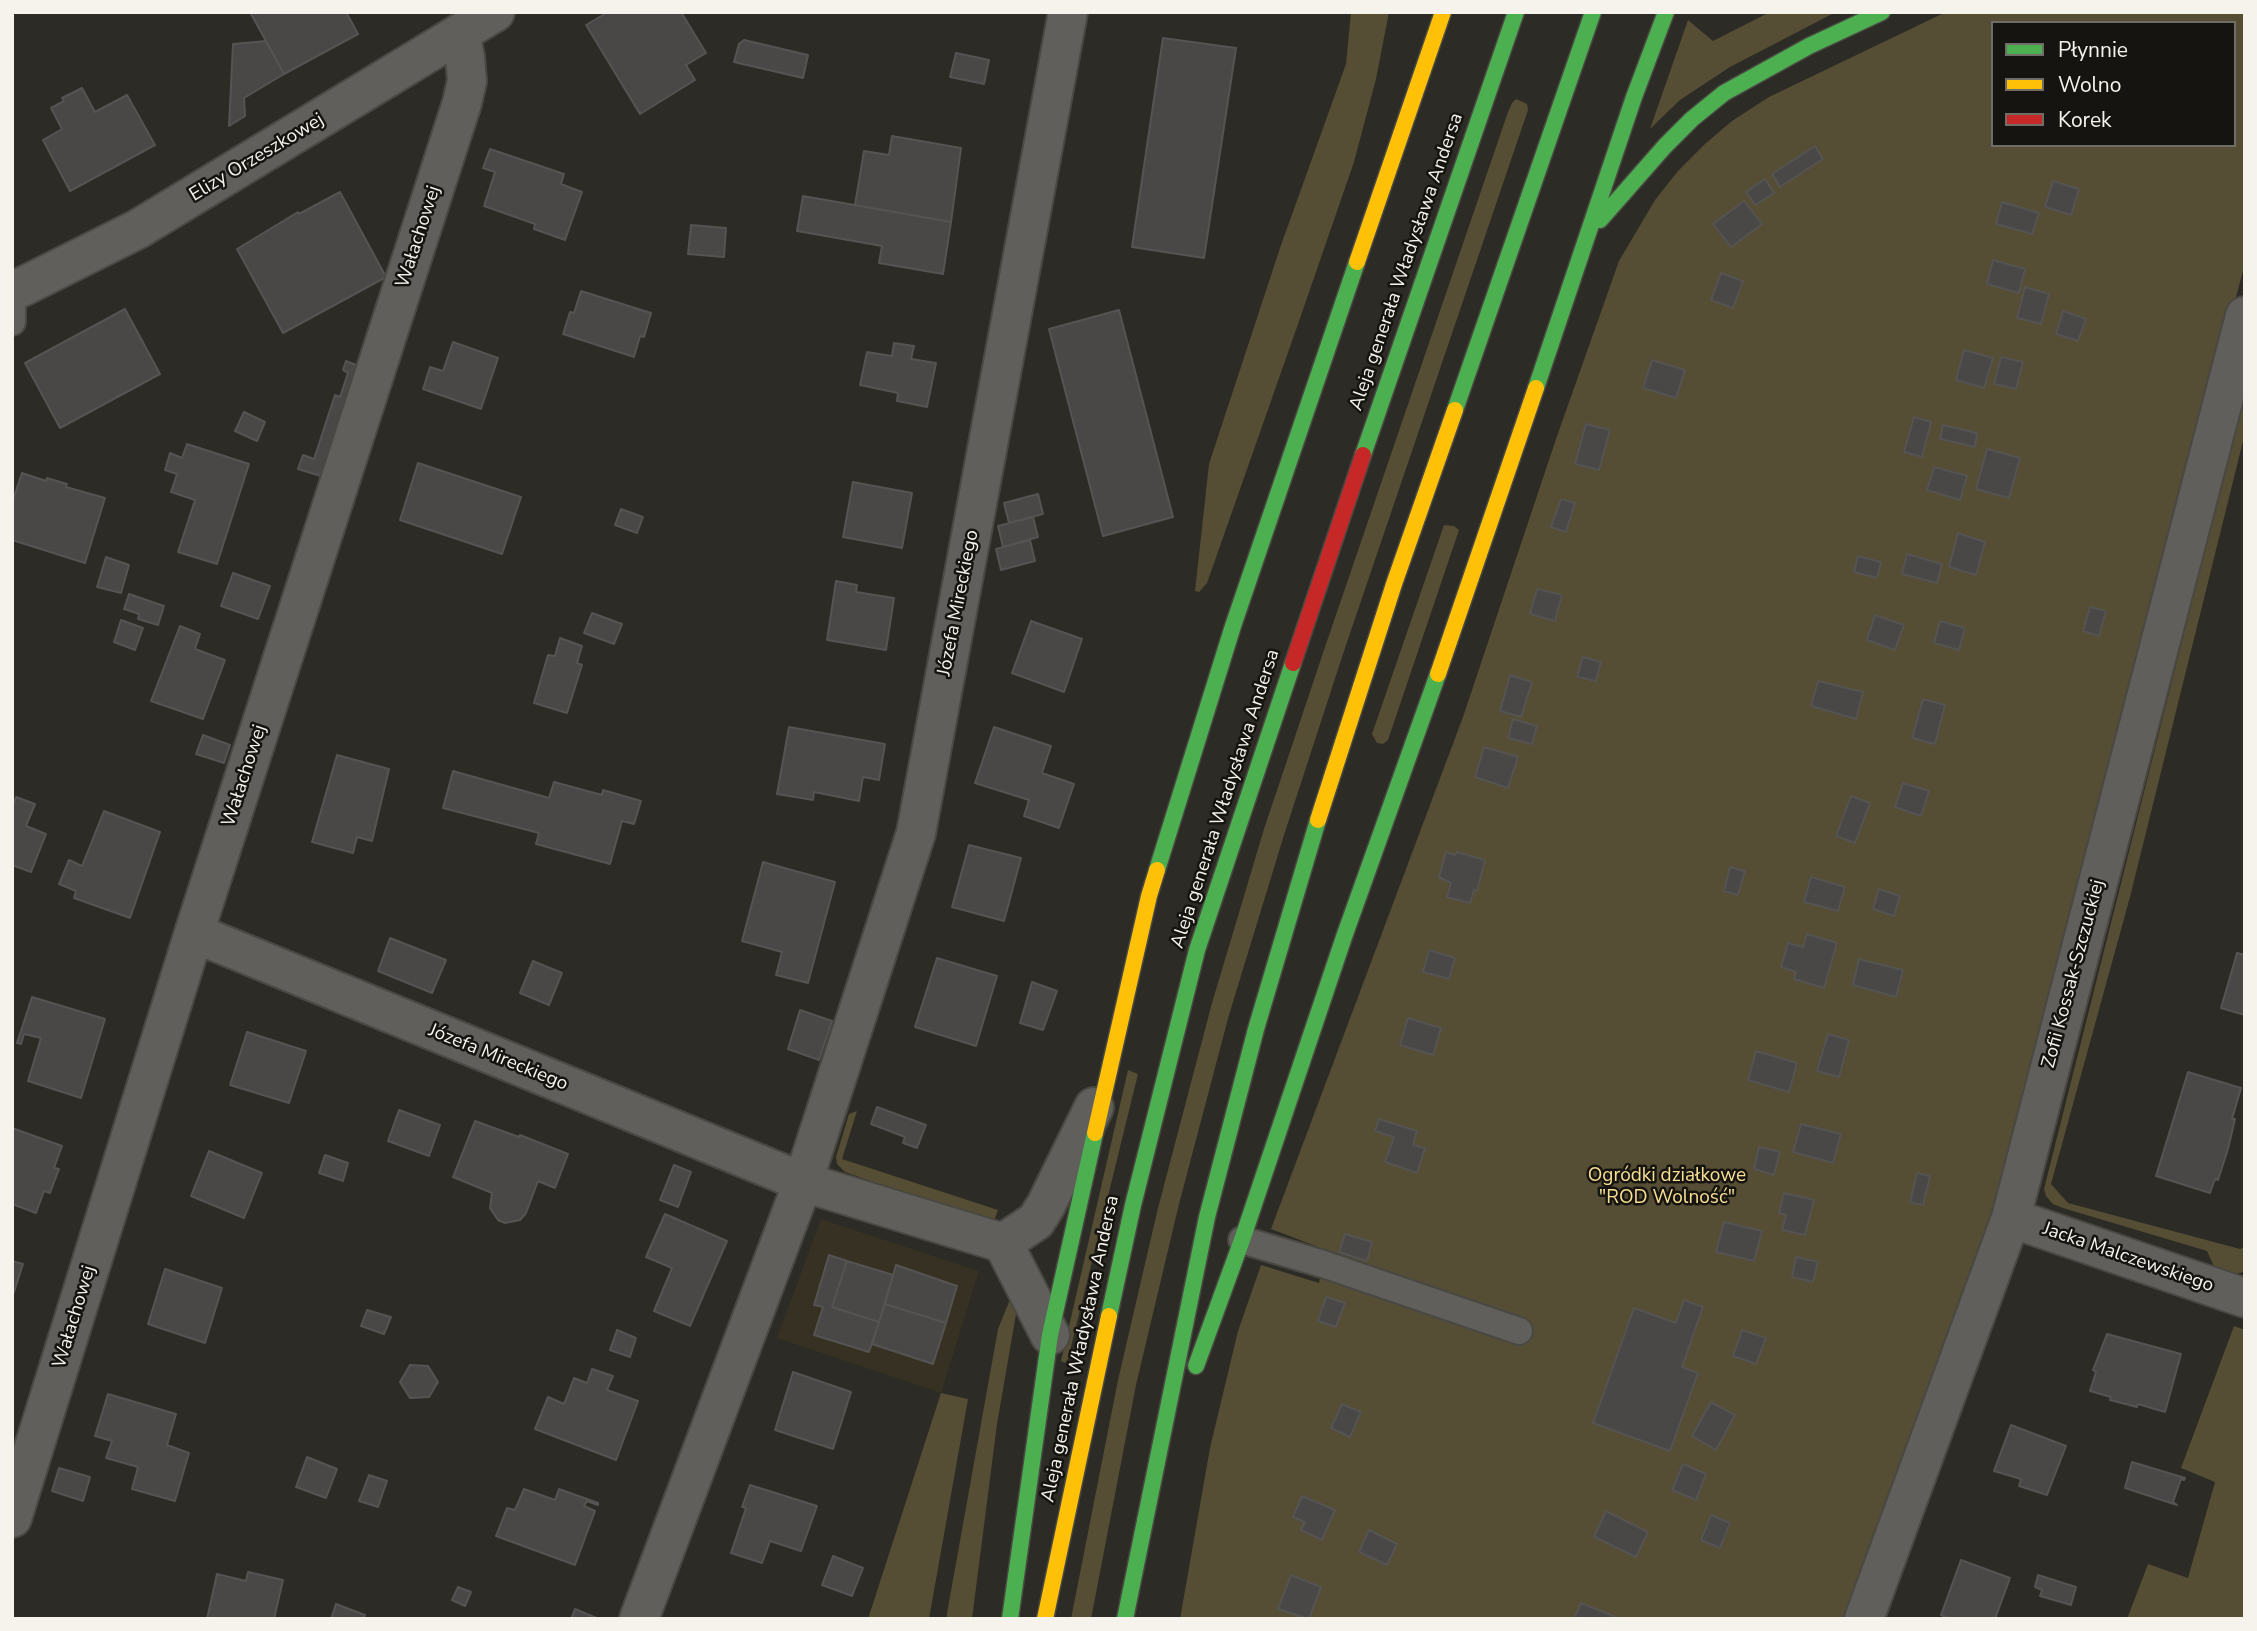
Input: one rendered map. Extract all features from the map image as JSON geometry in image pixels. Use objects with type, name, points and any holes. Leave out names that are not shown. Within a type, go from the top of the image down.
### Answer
[{"type":"main road","name":"Aleja generała Władysława Andersa","points":[[1045,1619],[1133,1205],[1197,950],[1336,533],[1516,12]]},
{"type":"main road","points":[[1125,1619],[1207,1217],[1256,1029],[1328,786],[1394,584],[1593,12]]},
{"type":"main road","points":[[1147,1503],[1242,1240],[1344,937],[1471,582],[1634,97],[1666,12]]},
{"type":"main road","points":[[1587,235],[1665,146],[1724,93],[1809,46],[1882,12]]},
{"type":"main road","points":[[1010,1619],[1050,1335],[1149,896],[1233,626],[1441,16]]},
{"type":"street","name":"Elizy Orzeszkowej","points":[[12,292],[138,229],[495,12]]},
{"type":"street","name":"Józefa Mireckiego","points":[[639,1619],[803,1182],[916,834],[1068,12]]},
{"type":"street","name":"Wałachowej","points":[[12,1518],[194,933],[462,103],[467,80],[460,34]]},
{"type":"street","name":"Zofii Kossak-Szczuckiej","points":[[1864,1619],[2011,1218],[2245,316]]},
{"type":"street","name":"Józefa Mireckiego","points":[[194,933],[803,1182],[1003,1242]]},
{"type":"street","points":[[1050,1335],[1003,1242],[1036,1221],[1046,1206],[1106,1083]]},
{"type":"street","name":"Jacka Malczewskiego","points":[[2011,1218],[2245,1298]]},
{"type":"lane","points":[[12,300],[12,322]]},
{"type":"lane","points":[[1242,1240],[1323,1264],[1519,1331]]},
{"type":"shaded area","points":[[821,1219],[979,1271],[941,1393],[777,1338]]},
{"type":"green space","points":[[1351,12],[1389,12],[1376,79],[1354,162],[1207,583],[1199,592],[1195,591],[1209,464],[1280,248],[1346,64]]},
{"type":"green space","points":[[1770,12],[1836,12],[1730,67],[1680,100],[1650,129],[1688,20],[1713,41]]},
{"type":"green space","name":"Ogródki działkowe \"ROD Wolność\"","points":[[1946,12],[2245,12],[2245,263],[1996,1213],[1953,1331],[1948,1330],[1939,1354],[1944,1365],[1851,1619],[1180,1619],[1210,1448],[1238,1331],[1261,1265],[1319,1283],[1326,1250],[1271,1229],[1463,717],[1619,261],[1655,200],[1678,171],[1732,121],[1769,97]]},
{"type":"green space","points":[[1516,99],[1527,104],[1528,110],[1344,651],[1229,1015],[1179,1204],[1136,1385],[1091,1619],[1071,1619],[1118,1380],[1158,1208],[1212,1003],[1264,829],[1325,647],[1508,112]]},
{"type":"green space","points":[[2245,391],[2245,433],[2130,897],[2051,1184],[2068,1203],[2240,1249],[2245,1247],[2245,1271],[2232,1276],[2217,1273],[2207,1251],[2063,1208],[2053,1204],[2044,1189]]},
{"type":"green space","points":[[1444,525],[1454,526],[1459,530],[1388,740],[1383,744],[1377,743],[1372,734]]},
{"type":"green space","points":[[1128,1070],[1138,1074],[1065,1363],[1061,1361]]},
{"type":"green space","points":[[857,1111],[842,1159],[998,1210],[994,1221],[980,1219],[845,1172],[837,1164],[836,1157],[849,1114]]},
{"type":"green space","points":[[1013,1292],[1019,1297],[997,1424],[972,1619],[946,1619],[998,1329]]},
{"type":"green space","points":[[2234,1326],[2245,1330],[2245,1619],[2127,1619],[2148,1564],[2188,1578],[2215,1482],[2181,1468]]},
{"type":"green space","points":[[941,1393],[968,1399],[929,1619],[868,1619]]},
{"type":"building","points":[[250,12],[346,12],[358,34],[284,74]]},
{"type":"building","points":[[608,12],[681,12],[706,53],[686,65],[695,80],[640,114],[586,25]]},
{"type":"building","points":[[1163,38],[1236,48],[1204,258],[1132,247]]},
{"type":"building","points":[[744,40],[808,55],[803,78],[734,62],[739,44]]},
{"type":"building","points":[[266,41],[284,74],[244,98],[245,116],[229,126],[233,44]]},
{"type":"building","points":[[956,53],[989,60],[984,84],[950,77]]},
{"type":"building","points":[[82,88],[95,112],[127,95],[155,145],[70,191],[43,140],[62,129],[51,108],[64,101],[62,98]]},
{"type":"building","points":[[892,136],[961,148],[951,222],[855,205],[864,151],[889,155]]},
{"type":"building","points":[[1815,146],[1823,159],[1780,187],[1772,174]]},
{"type":"building","points":[[490,149],[564,174],[561,184],[582,192],[565,240],[534,229],[535,224],[484,206],[495,172],[483,168]]},
{"type":"building","points":[[1765,179],[1774,193],[1755,205],[1746,192]]},
{"type":"building","points":[[2053,181],[2079,189],[2071,215],[2045,207]]},
{"type":"building","points":[[340,192],[386,277],[283,333],[237,249],[298,212],[299,214]]},
{"type":"building","points":[[803,196],[951,222],[943,274],[879,263],[882,246],[797,231]]},
{"type":"building","points":[[1744,201],[1762,224],[1731,247],[1713,224]]},
{"type":"building","points":[[2002,202],[2039,213],[2032,234],[1996,224]]},
{"type":"building","points":[[691,225],[726,228],[724,257],[688,254]]},
{"type":"building","points":[[1993,260],[2025,269],[2019,293],[1987,284]]},
{"type":"building","points":[[1721,273],[1743,281],[1733,308],[1711,300]]},
{"type":"building","points":[[2025,287],[2049,294],[2041,324],[2017,318]]},
{"type":"building","points":[[581,291],[651,313],[644,337],[640,336],[634,357],[563,334]]},
{"type":"building","points":[[125,309],[160,374],[60,428],[25,363]]},
{"type":"building","points":[[1119,310],[1173,517],[1103,536],[1049,329]]},
{"type":"building","points":[[2063,311],[2086,319],[2078,341],[2056,334]]},
{"type":"building","points":[[453,342],[498,358],[481,409],[423,389],[430,367],[443,371]]},
{"type":"building","points":[[894,343],[914,346],[911,359],[936,363],[927,407],[897,401],[898,393],[860,385],[867,352],[892,356]]},
{"type":"building","points":[[1964,350],[1993,358],[1984,388],[1956,380]]},
{"type":"building","points":[[2001,357],[2023,362],[2016,389],[1994,384]]},
{"type":"building","points":[[1652,360],[1685,370],[1676,398],[1643,388]]},
{"type":"building","points":[[346,361],[361,367],[324,477],[298,469],[303,455],[314,459],[335,395],[340,397],[348,373],[343,370]]},
{"type":"building","points":[[244,412],[265,422],[257,441],[235,431]]},
{"type":"building","points":[[1914,417],[1931,422],[1922,457],[1904,452]]},
{"type":"building","points":[[1586,424],[1610,430],[1599,470],[1575,464]]},
{"type":"building","points":[[1943,425],[1977,433],[1975,447],[1940,439]]},
{"type":"building","points":[[187,444],[249,464],[217,564],[178,552],[195,500],[171,492],[177,474],[165,470],[170,453],[182,458]]},
{"type":"building","points":[[1987,449],[2020,458],[2009,498],[1976,489]]},
{"type":"building","points":[[418,463],[521,497],[502,554],[400,520]]},
{"type":"building","points":[[1934,467],[1967,476],[1960,500],[1927,490]]},
{"type":"building","points":[[22,473],[67,484],[66,487],[105,498],[85,563],[12,540],[12,503]]},
{"type":"building","points":[[853,482],[912,493],[902,548],[843,537]]},
{"type":"building","points":[[1038,494],[1043,514],[1009,523],[1004,503]]},
{"type":"building","points":[[1561,499],[1575,503],[1566,532],[1551,527]]},
{"type":"building","points":[[621,509],[643,517],[637,533],[615,525]]},
{"type":"building","points":[[1033,517],[1038,537],[1003,547],[998,526]]},
{"type":"building","points":[[1958,533],[1985,542],[1976,575],[1949,567]]},
{"type":"building","points":[[1030,540],[1035,561],[1001,570],[996,549]]},
{"type":"building","points":[[1907,554],[1942,564],[1937,583],[1902,574]]},
{"type":"building","points":[[1858,556],[1881,562],[1877,578],[1854,572]]},
{"type":"building","points":[[106,557],[129,565],[121,593],[97,587]]},
{"type":"building","points":[[233,573],[270,586],[258,619],[221,606]]},
{"type":"building","points":[[836,581],[857,585],[856,592],[894,598],[886,650],[827,640]]},
{"type":"building","points":[[1537,589],[1562,595],[1555,621],[1530,614]]},
{"type":"building","points":[[129,594],[164,606],[158,625],[138,619],[139,614],[124,609]]},
{"type":"building","points":[[2090,607],[2106,611],[2099,636],[2083,631]]},
{"type":"building","points":[[592,613],[622,624],[614,644],[584,633]]},
{"type":"building","points":[[1875,615],[1904,625],[1895,650],[1867,640]]},
{"type":"building","points":[[121,620],[143,628],[135,650],[114,642]]},
{"type":"building","points":[[1031,621],[1082,639],[1064,692],[1012,673]]},
{"type":"building","points":[[1940,621],[1965,628],[1959,650],[1934,643]]},
{"type":"building","points":[[180,626],[200,634],[195,649],[225,660],[203,719],[151,701]]},
{"type":"building","points":[[560,638],[582,646],[577,663],[582,665],[567,713],[534,703],[548,655],[555,656]]},
{"type":"building","points":[[1583,657],[1601,662],[1596,681],[1577,677]]},
{"type":"building","points":[[1510,675],[1532,682],[1521,717],[1500,711]]},
{"type":"building","points":[[1818,681],[1863,692],[1856,719],[1811,706]]},
{"type":"building","points":[[1923,699],[1945,705],[1935,744],[1912,738]]},
{"type":"building","points":[[1513,719],[1537,726],[1532,744],[1508,738]]},
{"type":"building","points":[[789,727],[885,744],[879,780],[863,777],[859,801],[814,792],[813,800],[777,794]]},
{"type":"building","points":[[994,727],[1051,746],[1042,773],[1074,784],[1059,828],[1024,816],[1029,800],[975,783]]},
{"type":"building","points":[[203,735],[230,745],[224,763],[196,754]]},
{"type":"building","points":[[1484,747],[1518,757],[1508,788],[1475,777]]},
{"type":"building","points":[[337,755],[389,769],[372,841],[357,837],[353,853],[312,842]]},
{"type":"building","points":[[453,771],[549,798],[554,782],[602,795],[603,790],[641,801],[634,824],[622,821],[610,864],[536,844],[539,833],[443,808]]},
{"type":"building","points":[[1903,783],[1929,791],[1921,816],[1895,807]]},
{"type":"building","points":[[1851,796],[1870,803],[1855,843],[1836,836]]},
{"type":"building","points":[[16,797],[35,804],[26,826],[46,834],[31,872],[12,865],[12,808]]},
{"type":"building","points":[[104,811],[160,832],[130,918],[74,898],[76,891],[59,884],[69,860],[82,866]]},
{"type":"building","points":[[969,845],[1021,858],[1004,921],[952,907]]},
{"type":"building","points":[[1446,852],[1455,855],[1457,852],[1485,860],[1477,891],[1474,890],[1470,903],[1447,897],[1451,883],[1439,877]]},
{"type":"building","points":[[763,862],[835,882],[808,983],[776,975],[782,952],[742,941]]},
{"type":"building","points":[[1730,867],[1745,871],[1738,895],[1724,891]]},
{"type":"building","points":[[1811,877],[1845,887],[1838,911],[1804,902]]},
{"type":"building","points":[[1879,889],[1900,896],[1894,916],[1873,909]]},
{"type":"building","points":[[1807,934],[1837,943],[1824,988],[1794,979],[1796,972],[1781,967],[1788,943],[1803,947]]},
{"type":"building","points":[[390,938],[446,960],[432,993],[378,971]]},
{"type":"building","points":[[1429,950],[1455,958],[1449,979],[1423,972]]},
{"type":"building","points":[[2237,953],[2245,955],[2245,1015],[2221,1008]]},
{"type":"building","points":[[937,958],[997,976],[976,1046],[915,1027]]},
{"type":"building","points":[[1859,959],[1903,970],[1896,997],[1853,985]]},
{"type":"building","points":[[533,961],[562,973],[549,1005],[520,993]]},
{"type":"building","points":[[1032,982],[1057,991],[1043,1030],[1020,1023]]},
{"type":"building","points":[[32,997],[105,1019],[81,1098],[28,1081],[41,1038],[24,1034],[21,1044],[17,1043]]},
{"type":"building","points":[[800,1010],[832,1021],[819,1060],[788,1049]]},
{"type":"building","points":[[1408,1018],[1441,1028],[1433,1055],[1400,1045]]},
{"type":"building","points":[[247,1032],[306,1051],[289,1103],[230,1085]]},
{"type":"building","points":[[1828,1034],[1849,1040],[1839,1077],[1817,1071]]},
{"type":"building","points":[[1756,1051],[1797,1063],[1789,1092],[1748,1080]]},
{"type":"building","points":[[2188,1072],[2241,1088],[2232,1119],[2235,1119],[2228,1149],[2218,1180],[2215,1179],[2210,1193],[2156,1176]]},
{"type":"building","points":[[877,1107],[926,1125],[917,1148],[903,1143],[905,1137],[871,1124]]},
{"type":"building","points":[[399,1110],[440,1125],[429,1156],[388,1141]]},
{"type":"building","points":[[1379,1119],[1417,1131],[1413,1145],[1425,1148],[1417,1173],[1385,1162],[1394,1137],[1375,1131]]},
{"type":"building","points":[[475,1121],[568,1154],[555,1188],[538,1181],[526,1213],[520,1220],[505,1223],[498,1220],[490,1208],[492,1193],[453,1177]]},
{"type":"building","points":[[1801,1124],[1841,1134],[1833,1163],[1793,1152]]},
{"type":"building","points":[[12,1128],[62,1146],[54,1168],[59,1169],[50,1193],[44,1191],[36,1213],[12,1204]]},
{"type":"building","points":[[1759,1147],[1780,1152],[1774,1175],[1754,1169]]},
{"type":"building","points":[[209,1151],[262,1173],[244,1218],[191,1196]]},
{"type":"building","points":[[325,1155],[348,1163],[343,1181],[319,1173]]},
{"type":"building","points":[[674,1165],[691,1172],[678,1207],[660,1200]]},
{"type":"building","points":[[1917,1173],[1930,1176],[1923,1205],[1910,1202]]},
{"type":"building","points":[[1784,1193],[1814,1200],[1805,1235],[1782,1230],[1786,1215],[1779,1213]]},
{"type":"building","points":[[665,1214],[727,1241],[690,1326],[654,1311],[672,1268],[646,1257]]},
{"type":"building","points":[[1724,1222],[1762,1231],[1754,1261],[1716,1252]]},
{"type":"building","points":[[1345,1234],[1372,1242],[1367,1261],[1339,1252]]},
{"type":"building","points":[[829,1255],[847,1261],[832,1307],[879,1322],[869,1352],[814,1335],[823,1307],[814,1305]]},
{"type":"building","points":[[1796,1257],[1818,1262],[1813,1282],[1792,1277]]},
{"type":"building","points":[[12,1261],[23,1264],[12,1298]]},
{"type":"building","points":[[847,1261],[893,1275],[879,1322],[832,1307]]},
{"type":"building","points":[[896,1265],[957,1286],[946,1323],[885,1304]]},
{"type":"building","points":[[165,1269],[222,1288],[205,1343],[148,1324]]},
{"type":"building","points":[[1326,1297],[1345,1303],[1336,1327],[1318,1321]]},
{"type":"building","points":[[1684,1300],[1703,1307],[1682,1367],[1698,1373],[1670,1451],[1593,1423],[1634,1308],[1676,1323]]},
{"type":"building","points":[[885,1304],[946,1323],[933,1364],[872,1344]]},
{"type":"building","points":[[367,1310],[391,1317],[384,1334],[361,1326]]},
{"type":"building","points":[[617,1330],[636,1338],[630,1357],[610,1350]]},
{"type":"building","points":[[1742,1330],[1766,1338],[1756,1364],[1733,1356]]},
{"type":"building","points":[[2107,1334],[2181,1354],[2165,1412],[2110,1400],[2111,1397],[2090,1391],[2096,1372],[2093,1370]]},
{"type":"building","points":[[410,1365],[428,1366],[438,1382],[429,1397],[410,1398],[400,1382]]},
{"type":"building","points":[[592,1369],[613,1376],[607,1390],[638,1401],[616,1460],[535,1429],[548,1397],[564,1404],[574,1378],[587,1383]]},
{"type":"building","points":[[793,1372],[851,1392],[833,1449],[775,1430]]},
{"type":"building","points":[[108,1394],[176,1414],[167,1445],[189,1453],[175,1501],[132,1489],[138,1467],[106,1458],[112,1441],[95,1436]]},
{"type":"building","points":[[1711,1402],[1735,1415],[1716,1450],[1692,1436]]},
{"type":"building","points":[[1342,1404],[1361,1412],[1350,1437],[1331,1428]]},
{"type":"building","points":[[2011,1425],[2066,1446],[2047,1495],[2019,1486],[2021,1479],[1994,1471]]},
{"type":"building","points":[[307,1457],[337,1469],[326,1498],[296,1487]]},
{"type":"building","points":[[2132,1462],[2185,1478],[2181,1479],[2173,1502],[2177,1505],[2125,1488]]},
{"type":"building","points":[[1683,1464],[1706,1474],[1696,1500],[1672,1490]]},
{"type":"building","points":[[59,1468],[90,1477],[83,1501],[52,1491]]},
{"type":"building","points":[[369,1475],[387,1481],[378,1507],[359,1501]]},
{"type":"building","points":[[750,1485],[817,1506],[801,1551],[770,1541],[762,1563],[731,1553],[746,1508],[742,1507]]},
{"type":"building","points":[[524,1489],[555,1500],[559,1489],[598,1503],[587,1501],[584,1506],[595,1511],[575,1565],[496,1536],[507,1508],[515,1510]]},
{"type":"building","points":[[1302,1496],[1335,1510],[1322,1540],[1301,1530],[1305,1522],[1293,1517]]},
{"type":"building","points":[[1606,1511],[1648,1532],[1636,1557],[1594,1537]]},
{"type":"building","points":[[1711,1515],[1730,1523],[1720,1548],[1701,1540]]},
{"type":"building","points":[[1369,1530],[1397,1544],[1387,1565],[1359,1552]]},
{"type":"building","points":[[833,1556],[863,1568],[852,1596],[822,1585]]},
{"type":"building","points":[[1961,1560],[2010,1578],[1995,1619],[1952,1619],[1941,1615]]},
{"type":"building","points":[[248,1572],[283,1580],[274,1619],[207,1619],[217,1574],[246,1581]]},
{"type":"building","points":[[1291,1575],[1321,1587],[1309,1619],[1278,1609]]},
{"type":"building","points":[[2038,1575],[2076,1587],[2071,1605],[2040,1596],[2042,1590],[2035,1587]]},
{"type":"building","points":[[458,1587],[471,1592],[465,1606],[452,1600]]},
{"type":"building","points":[[1581,1603],[1616,1617],[1616,1619],[1574,1619]]},
{"type":"building","points":[[336,1604],[365,1615],[363,1619],[331,1619]]},
{"type":"building","points":[[575,1609],[599,1619],[571,1619]]},
{"type":"traffic: fast","points":[[1363,455],[1516,12]]},
{"type":"traffic: fast","points":[[1455,410],[1593,12]]},
{"type":"traffic: fast","points":[[1536,388],[1634,97],[1666,12]]},
{"type":"traffic: fast","points":[[1600,220],[1665,146],[1724,93],[1809,46],[1882,12]]},
{"type":"traffic: fast","points":[[1157,870],[1233,626],[1357,262]]},
{"type":"traffic: fast","points":[[1109,1316],[1133,1205],[1197,950],[1293,663]]},
{"type":"traffic: fast","points":[[1196,1366],[1438,674]]},
{"type":"traffic: fast","points":[[1125,1619],[1207,1217],[1256,1029],[1318,820]]},
{"type":"traffic: fast","points":[[1010,1619],[1050,1335],[1095,1133]]},
{"type":"traffic: slow","points":[[1357,262],[1443,12]]},
{"type":"traffic: slow","points":[[1438,674],[1536,388]]},
{"type":"traffic: slow","points":[[1318,820],[1394,584],[1455,410]]},
{"type":"traffic: slow","points":[[1095,1133],[1157,870]]},
{"type":"traffic: slow","points":[[1045,1619],[1109,1316]]},
{"type":"traffic: jam","points":[[1293,663],[1363,455]]}]
